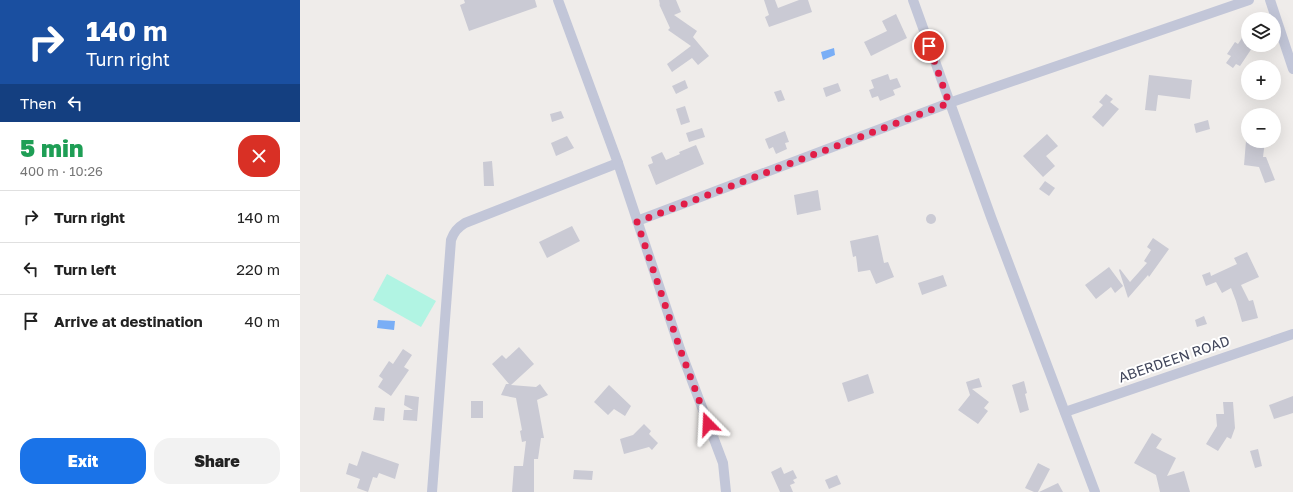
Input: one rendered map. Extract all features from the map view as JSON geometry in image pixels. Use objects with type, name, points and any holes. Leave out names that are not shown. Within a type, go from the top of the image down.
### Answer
[{"type":"street","points":[[558,0],[618,163],[680,349],[723,463],[726,492]]},
{"type":"street","points":[[637,222],[949,103],[1249,0]]},
{"type":"street","points":[[1270,0],[1293,69]]},
{"type":"street","points":[[916,1],[949,103],[1004,254],[1094,492]]},
{"type":"street","points":[[432,492],[451,240],[454,233],[465,223],[618,163]]},
{"type":"street","name":"ABERDEEN ROAD","points":[[1065,412],[1293,334]]},
{"type":"green space","points":[[387,274],[436,301],[421,327],[373,300]]},
{"type":"water","points":[[834,48],[835,55],[823,60],[821,52]]},
{"type":"water","points":[[378,320],[395,321],[394,330],[377,328]]},
{"type":"building","points":[[464,0],[535,0],[537,7],[469,31],[460,5],[465,3]]},
{"type":"building","points":[[659,0],[676,0],[681,12],[674,15],[697,31],[693,37],[709,56],[698,65],[692,58],[672,72],[667,64],[691,46],[668,30],[670,28],[659,4],[660,5]]},
{"type":"building","points":[[764,0],[775,0],[778,8],[799,0],[808,0],[812,12],[769,27],[765,17],[769,15]]},
{"type":"building","points":[[896,14],[907,38],[871,56],[864,42],[887,31],[882,21]]},
{"type":"building","points":[[1241,40],[1241,52],[1249,52],[1244,60],[1241,60],[1240,66],[1236,64],[1233,68],[1226,63],[1231,56],[1227,54],[1235,42],[1238,44]]},
{"type":"building","points":[[888,74],[890,80],[897,78],[901,87],[893,90],[895,95],[880,101],[878,96],[872,98],[869,90],[874,88],[871,80]]},
{"type":"building","points":[[1149,75],[1192,80],[1190,99],[1158,95],[1156,111],[1145,110]]},
{"type":"building","points":[[685,80],[688,88],[676,94],[672,86]]},
{"type":"building","points":[[838,83],[841,91],[826,97],[823,88]]},
{"type":"building","points":[[781,90],[785,100],[778,102],[774,92]]},
{"type":"building","points":[[1106,94],[1113,99],[1110,102],[1119,109],[1103,127],[1092,117],[1103,105],[1099,102]]},
{"type":"building","points":[[685,106],[690,122],[681,125],[676,109]]},
{"type":"building","points":[[561,111],[564,118],[552,122],[550,114]]},
{"type":"building","points":[[1208,120],[1210,129],[1196,133],[1194,124]]},
{"type":"building","points":[[702,128],[705,137],[689,142],[686,133]]},
{"type":"building","points":[[785,131],[789,142],[785,143],[787,149],[776,154],[773,147],[769,149],[765,139]]},
{"type":"building","points":[[1047,134],[1058,146],[1046,156],[1055,166],[1043,177],[1023,156]]},
{"type":"building","points":[[567,136],[574,148],[556,156],[551,143]]},
{"type":"building","points":[[696,145],[704,164],[656,185],[648,165],[653,163],[651,157],[662,152],[666,160],[680,154],[679,152]]},
{"type":"building","points":[[1245,148],[1264,148],[1263,157],[1266,157],[1275,180],[1265,183],[1259,167],[1244,165]]},
{"type":"building","points":[[492,161],[494,186],[484,186],[483,162]]},
{"type":"building","points":[[1045,181],[1055,188],[1049,196],[1039,189]]},
{"type":"building","points":[[818,190],[821,210],[797,215],[794,195]]},
{"type":"building","points":[[929,214],[933,214],[935,215],[935,223],[929,224],[926,221],[926,217]]},
{"type":"building","points":[[572,226],[580,241],[547,258],[539,242]]},
{"type":"building","points":[[878,235],[884,263],[888,262],[894,277],[876,284],[870,270],[858,272],[856,256],[853,257],[850,241]]},
{"type":"building","points":[[1153,238],[1169,249],[1149,277],[1148,275],[1128,298],[1119,270],[1120,269],[1130,282],[1147,263],[1144,261],[1151,250],[1147,247]]},
{"type":"building","points":[[1247,252],[1259,277],[1241,285],[1249,301],[1253,300],[1258,318],[1242,322],[1231,288],[1222,293],[1216,282],[1206,286],[1202,275],[1210,272],[1211,276],[1237,264],[1234,258]]},
{"type":"building","points":[[1109,267],[1123,286],[1115,293],[1111,287],[1096,299],[1085,285]]},
{"type":"building","points":[[943,275],[947,286],[922,295],[918,283]]},
{"type":"building","points":[[1204,316],[1207,324],[1197,327],[1195,320]]},
{"type":"building","points":[[519,347],[534,364],[511,385],[536,387],[540,384],[548,395],[537,400],[544,438],[541,438],[538,459],[534,459],[534,492],[512,492],[514,466],[523,466],[526,441],[522,442],[520,431],[522,430],[516,398],[501,395],[506,384],[509,384],[492,364],[502,355],[506,359]]},
{"type":"building","points":[[403,349],[412,355],[404,367],[409,370],[391,396],[378,387],[383,379],[379,376],[389,361],[393,364]]},
{"type":"building","points":[[868,374],[874,393],[848,402],[842,383]]},
{"type":"building","points":[[979,378],[982,387],[972,389],[989,402],[984,408],[988,411],[978,424],[958,410],[970,395],[966,382]]},
{"type":"building","points":[[1024,381],[1027,393],[1025,394],[1029,410],[1020,413],[1012,385]]},
{"type":"building","points":[[609,385],[631,406],[625,416],[614,409],[608,415],[594,402]]},
{"type":"building","points":[[405,395],[419,397],[417,421],[403,420],[404,410],[413,410],[404,405]]},
{"type":"building","points":[[1293,396],[1293,413],[1274,419],[1269,405]]},
{"type":"building","points":[[471,401],[483,401],[483,418],[471,418]]},
{"type":"building","points":[[1223,402],[1233,402],[1235,428],[1231,439],[1227,437],[1218,451],[1206,444],[1217,426],[1216,414],[1224,414]]},
{"type":"building","points":[[375,407],[385,408],[384,421],[373,420]]},
{"type":"building","points":[[644,424],[651,431],[649,434],[658,443],[652,450],[649,447],[624,454],[620,439],[633,435]]},
{"type":"building","points":[[1152,433],[1162,439],[1156,448],[1176,458],[1167,476],[1184,471],[1190,492],[1160,492],[1156,475],[1134,463]]},
{"type":"building","points":[[1258,449],[1262,466],[1255,468],[1250,451]]},
{"type":"building","points":[[362,451],[399,464],[395,479],[379,473],[377,478],[373,477],[368,492],[357,488],[360,479],[346,474],[349,463],[357,466]]},
{"type":"building","points":[[1038,463],[1050,469],[1038,492],[1034,492],[1025,488]]},
{"type":"building","points":[[781,467],[784,474],[793,470],[797,478],[793,480],[795,483],[790,485],[793,492],[780,492],[771,472]]},
{"type":"building","points":[[574,470],[593,471],[592,480],[573,479]]},
{"type":"building","points":[[837,475],[841,484],[829,489],[825,480]]},
{"type":"building","points":[[1058,483],[1063,492],[1039,492]]},
{"type":"route","points":[[708,424],[680,349],[637,222],[949,103],[929,46]]}]
